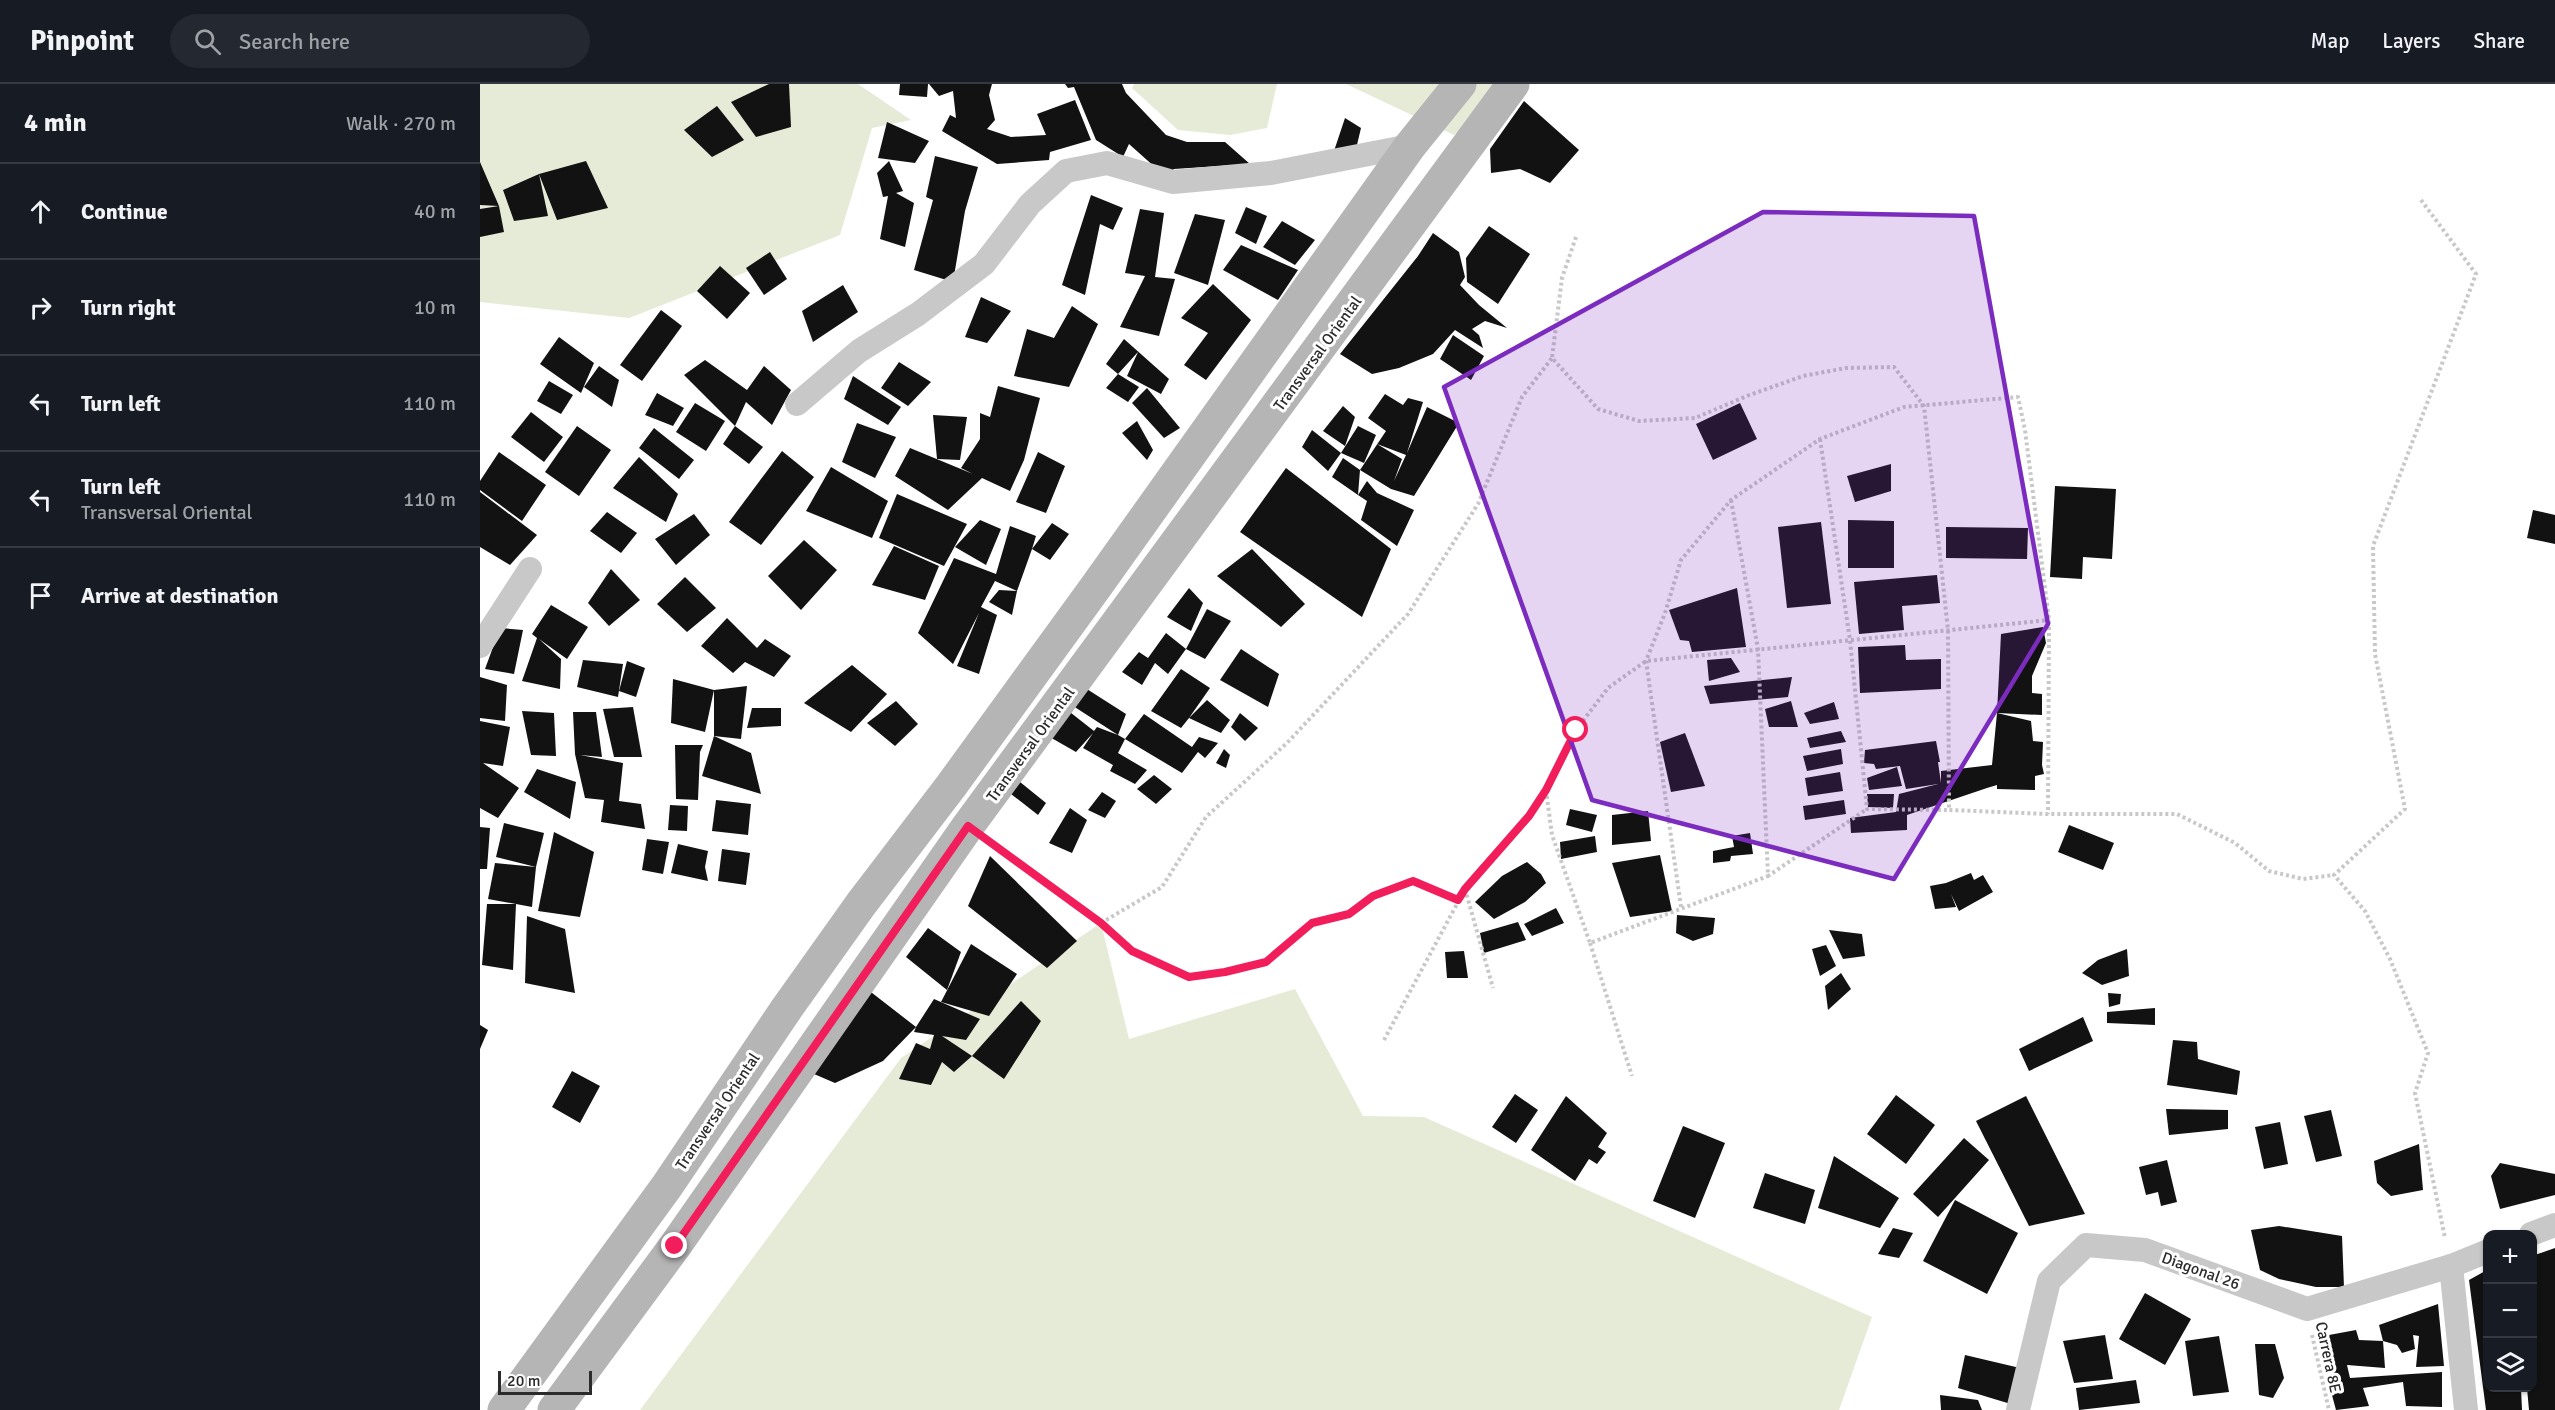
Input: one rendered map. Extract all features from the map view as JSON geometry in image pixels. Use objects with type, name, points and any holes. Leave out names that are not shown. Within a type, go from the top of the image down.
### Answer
[{"type":"main road","name":"Transversal Oriental","points":[[504,1410],[667,1186],[787,1008],[861,904],[951,786],[1410,146],[1460,84]]},
{"type":"main road","name":"Transversal Oriental","points":[[554,1410],[675,1246],[975,817],[1513,84]]},
{"type":"main road","points":[[951,786],[975,817]]},
{"type":"street","points":[[797,404],[859,351],[918,314],[984,264],[1030,204],[1066,171],[1107,163],[1173,182],[1271,173],[1410,146]]},
{"type":"street","points":[[480,646],[530,569]]},
{"type":"street","points":[[2537,1232],[2555,1225]]},
{"type":"street","name":"Diagonal 26","points":[[2018,1410],[2049,1281],[2086,1245],[2145,1250],[2307,1309]]},
{"type":"street","points":[[2307,1309],[2451,1266],[2483,1253]]},
{"type":"street","points":[[2451,1266],[2466,1410]]},
{"type":"path","points":[[1590,943],[1768,876],[1867,809],[2048,814],[2178,814],[2235,843],[2269,871],[2303,879],[2334,875],[2405,809],[2375,654],[2373,546],[2476,274],[2421,200]]},
{"type":"path","points":[[1101,923],[1162,887],[1206,817],[1287,743],[1408,614],[1478,504],[1522,397],[1552,358],[1562,278],[1576,237]]},
{"type":"path","points":[[1552,358],[1598,409],[1640,421],[1695,418],[1803,376],[1846,368],[1894,367],[1924,406],[1948,630],[1949,810]]},
{"type":"path","points":[[1681,907],[1646,661],[1665,613],[1681,560],[1731,500],[1820,439],[1904,407],[2018,397],[2025,430],[2049,620],[2048,814]]},
{"type":"path","points":[[1820,439],[1850,640],[1867,809]]},
{"type":"path","points":[[1731,500],[1758,649],[1768,876]]},
{"type":"path","points":[[1384,1040],[1465,889],[1529,816],[1546,790],[1576,730],[1608,688],[1646,661],[2049,620]]},
{"type":"path","points":[[1546,790],[1552,835],[1590,943],[1632,1076]]},
{"type":"path","points":[[975,817],[1132,951],[1189,977],[1225,972],[1266,962],[1312,923],[1349,914],[1373,896],[1413,881],[1458,900]]},
{"type":"path","points":[[2334,875],[2365,911],[2390,959],[2427,1053],[2415,1093],[2451,1266]]},
{"type":"path","points":[[1465,889],[1493,988]]},
{"type":"path","name":"Carrera 8E","points":[[2307,1309],[2329,1410]]},
{"type":"highlighted area","points":[[1763,212],[1974,216],[2048,624],[1894,879],[1592,800],[1444,387]]},
{"type":"green space","points":[[480,84],[858,84],[911,120],[872,128],[840,235],[629,318],[480,302]]},
{"type":"green space","points":[[1134,84],[1277,84],[1267,128],[1230,135],[1178,130],[1132,88]]},
{"type":"green space","points":[[1346,84],[1507,84],[1507,87],[1454,135]]},
{"type":"green space","points":[[1101,923],[1129,1039],[1295,989],[1363,1116],[1424,1117],[1872,1317],[1839,1410],[640,1410],[901,1058]]},
{"type":"building","points":[[769,84],[789,84],[791,127],[756,137],[731,102]]},
{"type":"building","points":[[900,84],[928,84],[927,97],[899,95]]},
{"type":"building","points":[[929,84],[992,84],[989,95],[995,120],[987,129],[1011,137],[1046,135],[1037,114],[1075,100],[1091,140],[1050,152],[1049,160],[997,164],[942,131],[950,115],[956,118],[953,91],[939,96]]},
{"type":"building","points":[[1065,84],[1122,84],[1126,93],[1166,135],[1187,142],[1225,142],[1250,164],[1174,169],[1166,177],[1129,144],[1123,157],[1096,140],[1074,87],[1068,88]]},
{"type":"building","points":[[1524,101],[1579,150],[1550,183],[1520,169],[1491,173],[1490,149]]},
{"type":"building","points":[[717,106],[744,140],[712,157],[684,130]]},
{"type":"building","points":[[1345,118],[1361,128],[1356,149],[1334,151]]},
{"type":"building","points":[[887,122],[929,141],[915,163],[878,158]]},
{"type":"building","points":[[935,156],[978,167],[965,211],[953,282],[914,270],[933,200],[926,197]]},
{"type":"building","points":[[586,161],[608,208],[557,220],[539,174]]},
{"type":"building","points":[[889,161],[903,191],[896,193],[914,203],[905,247],[880,239],[888,196],[883,197],[877,173]]},
{"type":"building","points":[[480,162],[499,206],[480,205]]},
{"type":"building","points":[[539,174],[548,216],[514,221],[503,190]]},
{"type":"building","points":[[1091,195],[1123,208],[1113,230],[1100,224],[1085,295],[1062,285]]},
{"type":"building","points":[[499,206],[504,232],[480,237],[480,209]]},
{"type":"building","points":[[1246,207],[1267,216],[1256,244],[1235,233]]},
{"type":"building","points":[[1140,209],[1164,213],[1155,277],[1175,279],[1159,336],[1120,327],[1145,276],[1125,273]]},
{"type":"building","points":[[1195,214],[1225,220],[1208,285],[1174,273]]},
{"type":"building","points":[[1282,221],[1315,240],[1295,265],[1263,247]]},
{"type":"building","points":[[1489,226],[1530,254],[1498,304],[1467,282],[1466,258]]},
{"type":"building","points":[[1433,233],[1459,252],[1465,277],[1460,285],[1479,305],[1507,328],[1485,321],[1472,329],[1479,335],[1483,348],[1455,330],[1433,354],[1399,368],[1372,374],[1340,354],[1418,256]]},
{"type":"building","points":[[1241,245],[1298,270],[1278,300],[1223,270]]},
{"type":"building","points":[[770,252],[787,279],[764,295],[746,268]]},
{"type":"building","points":[[720,266],[750,293],[727,319],[697,291]]},
{"type":"building","points":[[1213,284],[1251,320],[1206,380],[1184,365],[1208,333],[1181,318]]},
{"type":"building","points":[[843,285],[858,312],[813,342],[802,311]]},
{"type":"building","points":[[981,297],[1011,311],[987,343],[965,337]]},
{"type":"building","points":[[1072,306],[1098,324],[1069,387],[1014,376],[1027,329],[1054,338]]},
{"type":"building","points":[[661,310],[682,326],[642,381],[620,365]]},
{"type":"building","points":[[1453,335],[1484,356],[1471,380],[1440,359]]},
{"type":"building","points":[[559,337],[594,363],[581,393],[540,364]]},
{"type":"building","points":[[1124,339],[1169,379],[1161,394],[1127,376],[1138,352],[1118,374],[1106,364]]},
{"type":"building","points":[[705,360],[747,390],[764,366],[791,390],[772,425],[746,402],[735,426],[684,375]]},
{"type":"building","points":[[899,362],[931,382],[908,406],[881,388]]},
{"type":"building","points":[[599,366],[619,380],[612,407],[584,387]]},
{"type":"building","points":[[1118,374],[1139,387],[1128,402],[1106,388]]},
{"type":"building","points":[[853,376],[901,407],[888,425],[844,399]]},
{"type":"building","points":[[549,381],[573,395],[561,414],[537,401]]},
{"type":"building","points":[[998,386],[1040,398],[1024,460],[1010,491],[982,478],[948,510],[895,476],[910,448],[973,474],[961,468],[980,439],[980,413],[990,417]]},
{"type":"building","points":[[1147,388],[1180,428],[1164,438],[1132,403]]},
{"type":"building","points":[[657,393],[684,408],[673,426],[645,415]]},
{"type":"building","points":[[1385,394],[1403,405],[1408,398],[1423,402],[1407,453],[1427,407],[1459,423],[1414,496],[1391,489],[1360,470],[1377,444],[1386,431],[1368,418]],"holes":[[[1377,444],[1406,455],[1394,481],[1402,459]]]},
{"type":"building","points":[[695,403],[725,421],[706,451],[676,432]]},
{"type":"building","points":[[1740,403],[1757,439],[1713,460],[1696,424]]},
{"type":"building","points":[[1343,406],[1355,417],[1345,446],[1323,431]]},
{"type":"building","points":[[531,412],[563,437],[544,462],[511,437]]},
{"type":"building","points":[[933,415],[967,417],[960,460],[937,459]]},
{"type":"building","points":[[1137,421],[1153,450],[1147,460],[1122,433]]},
{"type":"building","points":[[857,423],[896,437],[875,478],[842,462]]},
{"type":"building","points":[[577,426],[611,450],[579,496],[545,472]]},
{"type":"building","points":[[735,426],[763,447],[749,464],[723,444]]},
{"type":"building","points":[[1358,426],[1376,435],[1364,463],[1341,453]]},
{"type":"building","points":[[654,428],[694,460],[679,479],[639,448]]},
{"type":"building","points":[[1312,430],[1341,453],[1328,471],[1302,447]]},
{"type":"building","points":[[782,451],[814,477],[761,545],[729,522]]},
{"type":"building","points":[[499,452],[546,485],[522,521],[480,490],[480,481]]},
{"type":"building","points":[[1038,452],[1065,466],[1046,513],[1016,502]]},
{"type":"building","points":[[639,457],[678,494],[666,522],[613,488]]},
{"type":"building","points":[[1343,458],[1360,470],[1358,495],[1332,477]]},
{"type":"building","points":[[1891,464],[1891,491],[1855,502],[1847,476]]},
{"type":"building","points":[[831,467],[888,501],[872,538],[806,511]]},
{"type":"building","points":[[1286,468],[1391,549],[1362,617],[1240,532]]},
{"type":"building","points":[[1367,481],[1377,493],[1414,510],[1397,546],[1361,520],[1367,501],[1358,495]]},
{"type":"building","points":[[2055,486],[2116,489],[2112,559],[2083,557],[2082,579],[2050,577]]},
{"type":"building","points":[[480,492],[537,535],[510,565],[480,547]]},
{"type":"building","points":[[897,494],[967,524],[944,566],[879,538]]},
{"type":"building","points":[[2533,510],[2555,515],[2555,544],[2527,538]]},
{"type":"building","points":[[607,512],[637,533],[621,553],[590,531]]},
{"type":"building","points":[[694,514],[710,535],[676,565],[655,539]]},
{"type":"building","points":[[980,520],[1001,529],[986,565],[955,547]]},
{"type":"building","points":[[1848,520],[1894,521],[1894,568],[1848,568]]},
{"type":"building","points":[[1821,522],[1831,604],[1787,608],[1778,527]]},
{"type":"building","points":[[1052,523],[1069,534],[1050,560],[1032,549]]},
{"type":"building","points":[[1010,526],[1036,536],[1017,591],[995,581],[981,607],[997,615],[979,674],[957,666],[979,613],[953,664],[918,633],[954,558],[996,574]]},
{"type":"building","points":[[1946,527],[2028,528],[2027,559],[1946,558]]},
{"type":"building","points":[[804,540],[837,570],[801,610],[768,576]]},
{"type":"building","points":[[894,546],[939,566],[925,600],[872,585]]},
{"type":"building","points":[[1252,549],[1305,604],[1281,627],[1217,576]]},
{"type":"building","points":[[611,569],[640,600],[609,626],[588,603]]},
{"type":"building","points":[[1937,575],[1940,603],[1902,606],[1904,630],[1859,634],[1854,582]]},
{"type":"building","points":[[685,577],[716,608],[687,632],[657,604]]},
{"type":"building","points":[[1189,588],[1203,603],[1191,631],[1167,617]]},
{"type":"building","points":[[1737,588],[1746,647],[1692,652],[1689,641],[1680,640],[1669,610]]},
{"type":"building","points":[[999,590],[1017,591],[1012,615],[989,602]]},
{"type":"building","points":[[551,605],[588,627],[567,659],[539,639],[561,659],[560,689],[522,681],[537,638],[532,634]]},
{"type":"building","points":[[1207,609],[1231,621],[1205,659],[1186,649]]},
{"type":"building","points":[[727,618],[757,648],[765,639],[791,656],[774,677],[745,662],[733,673],[701,646]]},
{"type":"building","points":[[2043,627],[2046,643],[2032,676],[2032,693],[2042,694],[2042,715],[1997,713],[2001,634]]},
{"type":"building","points":[[500,628],[523,630],[514,674],[485,669]]},
{"type":"building","points":[[1166,633],[1186,649],[1168,674],[1155,663],[1142,685],[1122,672],[1139,652],[1148,658]]},
{"type":"building","points":[[1905,645],[1906,660],[1941,659],[1941,689],[1860,693],[1858,647]]},
{"type":"building","points":[[1241,649],[1279,674],[1268,707],[1220,680]]},
{"type":"building","points":[[1731,658],[1740,672],[1709,681],[1707,660]]},
{"type":"building","points":[[583,660],[623,664],[618,697],[577,687]]},
{"type":"building","points":[[627,661],[645,668],[636,697],[619,691]]},
{"type":"building","points":[[852,665],[887,694],[851,732],[804,703]]},
{"type":"building","points":[[1181,669],[1210,688],[1181,728],[1151,711]]},
{"type":"building","points":[[480,677],[507,685],[505,721],[480,718]]},
{"type":"building","points":[[1792,677],[1788,697],[1710,704],[1704,686]]},
{"type":"building","points":[[673,679],[714,690],[705,732],[671,723]]},
{"type":"building","points":[[1079,684],[1126,714],[1118,735],[1070,704]]},
{"type":"building","points":[[747,686],[741,739],[714,736],[714,690]]},
{"type":"building","points":[[1207,700],[1230,720],[1221,733],[1189,718]]},
{"type":"building","points":[[896,701],[918,724],[895,746],[867,723]]},
{"type":"building","points":[[1791,701],[1798,727],[1769,727],[1765,709]]},
{"type":"building","points":[[1834,702],[1839,719],[1810,724],[1804,713]]},
{"type":"building","points":[[633,707],[642,757],[614,757],[603,709]]},
{"type":"building","points":[[752,708],[781,708],[781,726],[747,728]]},
{"type":"building","points":[[1066,709],[1094,731],[1097,727],[1125,739],[1118,753],[1147,770],[1135,784],[1110,771],[1113,765],[1083,748],[1093,733],[1076,752],[1048,736]]},
{"type":"building","points":[[522,711],[554,713],[556,756],[531,755]]},
{"type":"building","points":[[573,712],[596,712],[602,757],[580,755],[623,763],[619,801],[641,804],[645,829],[601,822],[604,800],[585,798],[575,754]]},
{"type":"building","points":[[1240,713],[1258,728],[1245,741],[1231,727]]},
{"type":"building","points":[[1997,713],[2031,721],[2033,741],[2043,742],[2044,774],[2035,776],[2035,790],[1997,789],[1997,785],[1907,815],[1907,830],[1851,833],[1850,818],[1896,812],[1899,794],[1938,784],[1906,789],[1900,766],[1876,769],[1874,764],[1864,763],[1865,750],[1936,741],[1941,783],[1941,771],[1992,765]]},
{"type":"building","points":[[1144,714],[1192,747],[1199,737],[1218,743],[1205,758],[1198,752],[1182,773],[1125,739]]},
{"type":"building","points":[[480,721],[510,727],[503,766],[483,763],[519,788],[498,818],[480,808]]},
{"type":"building","points":[[1841,731],[1846,742],[1810,748],[1807,738]]},
{"type":"building","points":[[1685,733],[1705,786],[1671,792],[1660,742]]},
{"type":"building","points":[[714,736],[751,753],[761,794],[702,776]]},
{"type":"building","points":[[675,745],[703,745],[700,752],[698,800],[676,799]]},
{"type":"building","points":[[1224,749],[1230,755],[1226,768],[1216,763]]},
{"type":"building","points":[[1841,749],[1843,764],[1807,771],[1803,756]]},
{"type":"building","points":[[1897,767],[1902,786],[1869,790],[1867,778]]},
{"type":"building","points":[[537,769],[576,782],[570,819],[524,792]]},
{"type":"building","points":[[1840,772],[1843,791],[1808,796],[1805,778]]},
{"type":"building","points":[[1154,775],[1172,789],[1156,804],[1137,789]]},
{"type":"building","points":[[1015,778],[1046,803],[1038,815],[1006,790]]},
{"type":"building","points":[[1102,792],[1116,801],[1105,818],[1088,810]]},
{"type":"building","points":[[1867,794],[1894,794],[1893,808],[1868,807]]},
{"type":"building","points":[[716,800],[751,804],[748,835],[712,831]]},
{"type":"building","points":[[1844,800],[1846,814],[1805,820],[1803,806]]},
{"type":"building","points":[[670,805],[688,806],[687,831],[668,830]]},
{"type":"building","points":[[1070,808],[1087,820],[1072,853],[1049,843]]},
{"type":"building","points":[[1570,809],[1597,815],[1592,832],[1566,825]]},
{"type":"building","points":[[1648,811],[1651,841],[1612,845],[1612,815]]},
{"type":"building","points":[[504,823],[544,833],[536,867],[496,857]]},
{"type":"building","points":[[2069,825],[2114,843],[2103,870],[2058,852]]},
{"type":"building","points":[[480,827],[490,828],[487,869],[480,869]]},
{"type":"building","points":[[554,832],[594,852],[580,917],[538,911]]},
{"type":"building","points":[[1750,833],[1753,854],[1731,856],[1730,861],[1713,863],[1713,851],[1734,847],[1732,836]]},
{"type":"building","points":[[1595,836],[1597,852],[1561,859],[1560,842]]},
{"type":"building","points":[[647,839],[669,842],[663,874],[642,870]]},
{"type":"building","points":[[678,844],[708,851],[705,867],[708,881],[671,873]]},
{"type":"building","points":[[722,849],[750,853],[746,885],[718,881]]},
{"type":"building","points":[[1660,855],[1672,911],[1630,917],[1612,863]]},
{"type":"building","points":[[990,856],[1077,941],[1047,968],[968,906]]},
{"type":"building","points":[[1527,862],[1541,874],[1546,883],[1525,902],[1494,919],[1475,902],[1502,876]]},
{"type":"building","points":[[495,863],[536,867],[532,907],[488,899]]},
{"type":"building","points":[[1971,873],[1974,880],[1983,875],[1993,892],[1959,911],[1951,894],[1956,907],[1935,909],[1930,886],[1946,883]]},
{"type":"building","points":[[487,904],[516,904],[513,970],[482,965]]},
{"type":"building","points":[[1556,908],[1564,923],[1532,936],[1524,924]]},
{"type":"building","points":[[1677,915],[1715,918],[1713,934],[1693,941],[1676,933]]},
{"type":"building","points":[[527,916],[565,929],[575,993],[525,983]]},
{"type":"building","points":[[1518,922],[1526,940],[1484,953],[1480,933]]},
{"type":"building","points":[[928,928],[961,952],[947,990],[906,957]]},
{"type":"building","points":[[1829,930],[1862,934],[1865,956],[1843,959]]},
{"type":"building","points":[[971,944],[1017,974],[989,1016],[941,1002]]},
{"type":"building","points":[[1826,945],[1836,966],[1820,976],[1812,949]]},
{"type":"building","points":[[2127,949],[2129,976],[2102,985],[2082,973],[2098,960]]},
{"type":"building","points":[[1464,951],[1468,978],[1447,978],[1445,952]]},
{"type":"building","points":[[1841,973],[1851,989],[1828,1010],[1825,986]]},
{"type":"building","points":[[867,989],[916,1027],[883,1061],[835,1083],[807,1071]]},
{"type":"building","points":[[2108,993],[2121,994],[2120,1004],[2109,1007]]},
{"type":"building","points":[[934,999],[980,1019],[966,1040],[942,1036],[972,1056],[954,1072],[942,1062],[931,1085],[899,1079],[916,1043],[930,1049],[934,1035],[914,1032]]},
{"type":"building","points":[[1021,1001],[1041,1021],[1004,1079],[972,1056]]},
{"type":"building","points":[[2155,1008],[2155,1025],[2107,1023],[2107,1012]]},
{"type":"building","points":[[2083,1017],[2093,1041],[2029,1071],[2019,1049]]},
{"type":"building","points":[[480,1025],[488,1030],[480,1049]]},
{"type":"building","points":[[2173,1040],[2197,1042],[2198,1059],[2240,1071],[2237,1095],[2167,1085]]},
{"type":"building","points":[[572,1071],[600,1086],[580,1123],[552,1107]]},
{"type":"building","points":[[1515,1094],[1538,1110],[1516,1143],[1492,1127]]},
{"type":"building","points":[[1896,1095],[1935,1125],[1906,1164],[1867,1134]]},
{"type":"building","points":[[1566,1096],[1607,1133],[1598,1147],[1606,1152],[1597,1164],[1589,1159],[1575,1181],[1531,1150]]},
{"type":"building","points":[[2026,1096],[2085,1214],[2029,1226],[1976,1121]]},
{"type":"building","points":[[2166,1109],[2228,1110],[2228,1129],[2169,1135]]},
{"type":"building","points":[[2331,1110],[2342,1156],[2316,1162],[2304,1116]]},
{"type":"building","points":[[2280,1122],[2288,1164],[2264,1169],[2255,1127]]},
{"type":"building","points":[[1683,1126],[1725,1143],[1695,1218],[1653,1201]]},
{"type":"building","points":[[1964,1138],[1989,1160],[1938,1217],[1913,1194]]},
{"type":"building","points":[[2419,1144],[2423,1190],[2391,1196],[2377,1183],[2374,1161]]},
{"type":"building","points":[[1834,1156],[1899,1198],[1880,1228],[1818,1208]]},
{"type":"building","points":[[2167,1160],[2177,1202],[2161,1206],[2158,1192],[2146,1195],[2139,1167]]},
{"type":"building","points":[[2500,1163],[2555,1174],[2555,1195],[2500,1209],[2491,1176]]},
{"type":"building","points":[[1765,1173],[1815,1190],[1805,1224],[1753,1208]]},
{"type":"building","points":[[1955,1200],[2018,1233],[1987,1294],[1923,1261]]},
{"type":"building","points":[[2279,1226],[2342,1236],[2344,1287],[2316,1287],[2279,1279],[2260,1270],[2251,1230]]},
{"type":"building","points":[[1893,1228],[1913,1233],[1899,1258],[1878,1254]]},
{"type":"building","points":[[2555,1248],[2555,1410],[2529,1410],[2527,1392],[2537,1392],[2537,1254]]},
{"type":"building","points":[[2483,1272],[2483,1387],[2469,1280]]},
{"type":"building","points":[[2145,1293],[2191,1319],[2165,1365],[2119,1339]]},
{"type":"building","points":[[2438,1304],[2444,1366],[2416,1367],[2419,1336],[2413,1335],[2415,1349],[2402,1353],[2397,1345],[2383,1341],[2379,1325]]},
{"type":"building","points":[[2356,1330],[2359,1340],[2383,1341],[2385,1368],[2347,1365],[2350,1378],[2442,1372],[2442,1407],[2406,1406],[2403,1382],[2363,1388],[2369,1406],[2336,1410],[2329,1384],[2334,1382],[2329,1335]]},
{"type":"building","points":[[2105,1335],[2113,1379],[2074,1383],[2063,1341]]},
{"type":"building","points":[[2219,1336],[2229,1392],[2193,1396],[2185,1341]]},
{"type":"building","points":[[2255,1344],[2275,1344],[2284,1378],[2273,1398],[2259,1395]]},
{"type":"building","points":[[1965,1355],[2020,1368],[2014,1405],[1958,1388]]},
{"type":"building","points":[[2136,1380],[2140,1403],[2079,1410],[2076,1388]]},
{"type":"building","points":[[2484,1392],[2521,1392],[2522,1410],[2486,1410]]},
{"type":"building","points":[[1940,1395],[1978,1400],[1982,1410],[1941,1410]]},
{"type":"route","points":[[675,1246],[968,826],[1101,923],[1132,951],[1189,977],[1225,972],[1266,962],[1312,923],[1349,914],[1373,896],[1413,881],[1458,900],[1529,816],[1546,790],[1576,730]]}]
